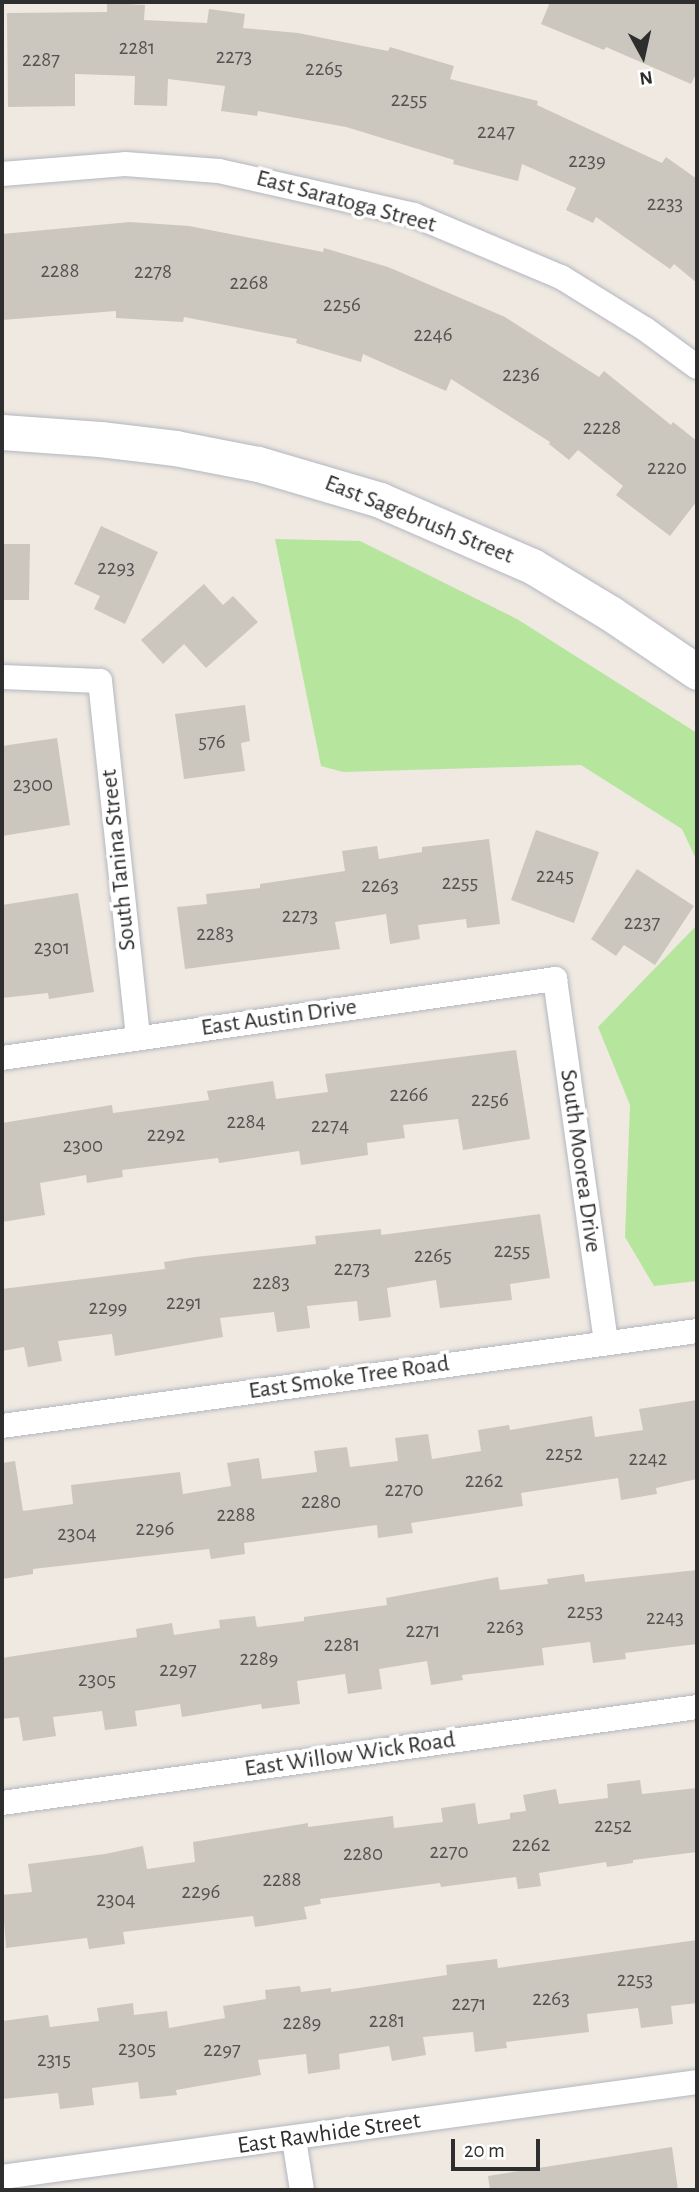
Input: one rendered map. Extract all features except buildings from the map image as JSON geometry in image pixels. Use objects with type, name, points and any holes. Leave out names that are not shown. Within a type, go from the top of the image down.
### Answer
[{"type":"street","name":"East Saratoga Street","points":[[2,174],[125,164],[219,171],[414,215],[561,277],[645,328],[697,367]]},
{"type":"street","name":"East Sagebrush Street","points":[[2,432],[175,448],[258,464],[380,500],[531,566],[694,660]]},
{"type":"street","name":"South Tanina Street","points":[[2,677],[100,681],[138,1038]]},
{"type":"street","name":"East Austin Drive","points":[[2,1058],[555,979]]},
{"type":"street","name":"South Moorea Drive","points":[[555,979],[606,1342]]},
{"type":"street","name":"East Smoke Tree Road","points":[[2,1426],[697,1331]]},
{"type":"street","name":"East Willow Wick Road","points":[[2,1803],[697,1707]]},
{"type":"street","name":"East Rawhide Street","points":[[2,2178],[697,2082]]},
{"type":"street","points":[[294,2139],[302,2190]]},
{"type":"green space","points":[[275,539],[360,541],[517,619],[697,733],[697,861],[682,829],[581,765],[343,772],[321,766]]},
{"type":"green space","points":[[697,925],[697,1281],[654,1286],[625,1237],[630,1105],[598,1027]]}]
